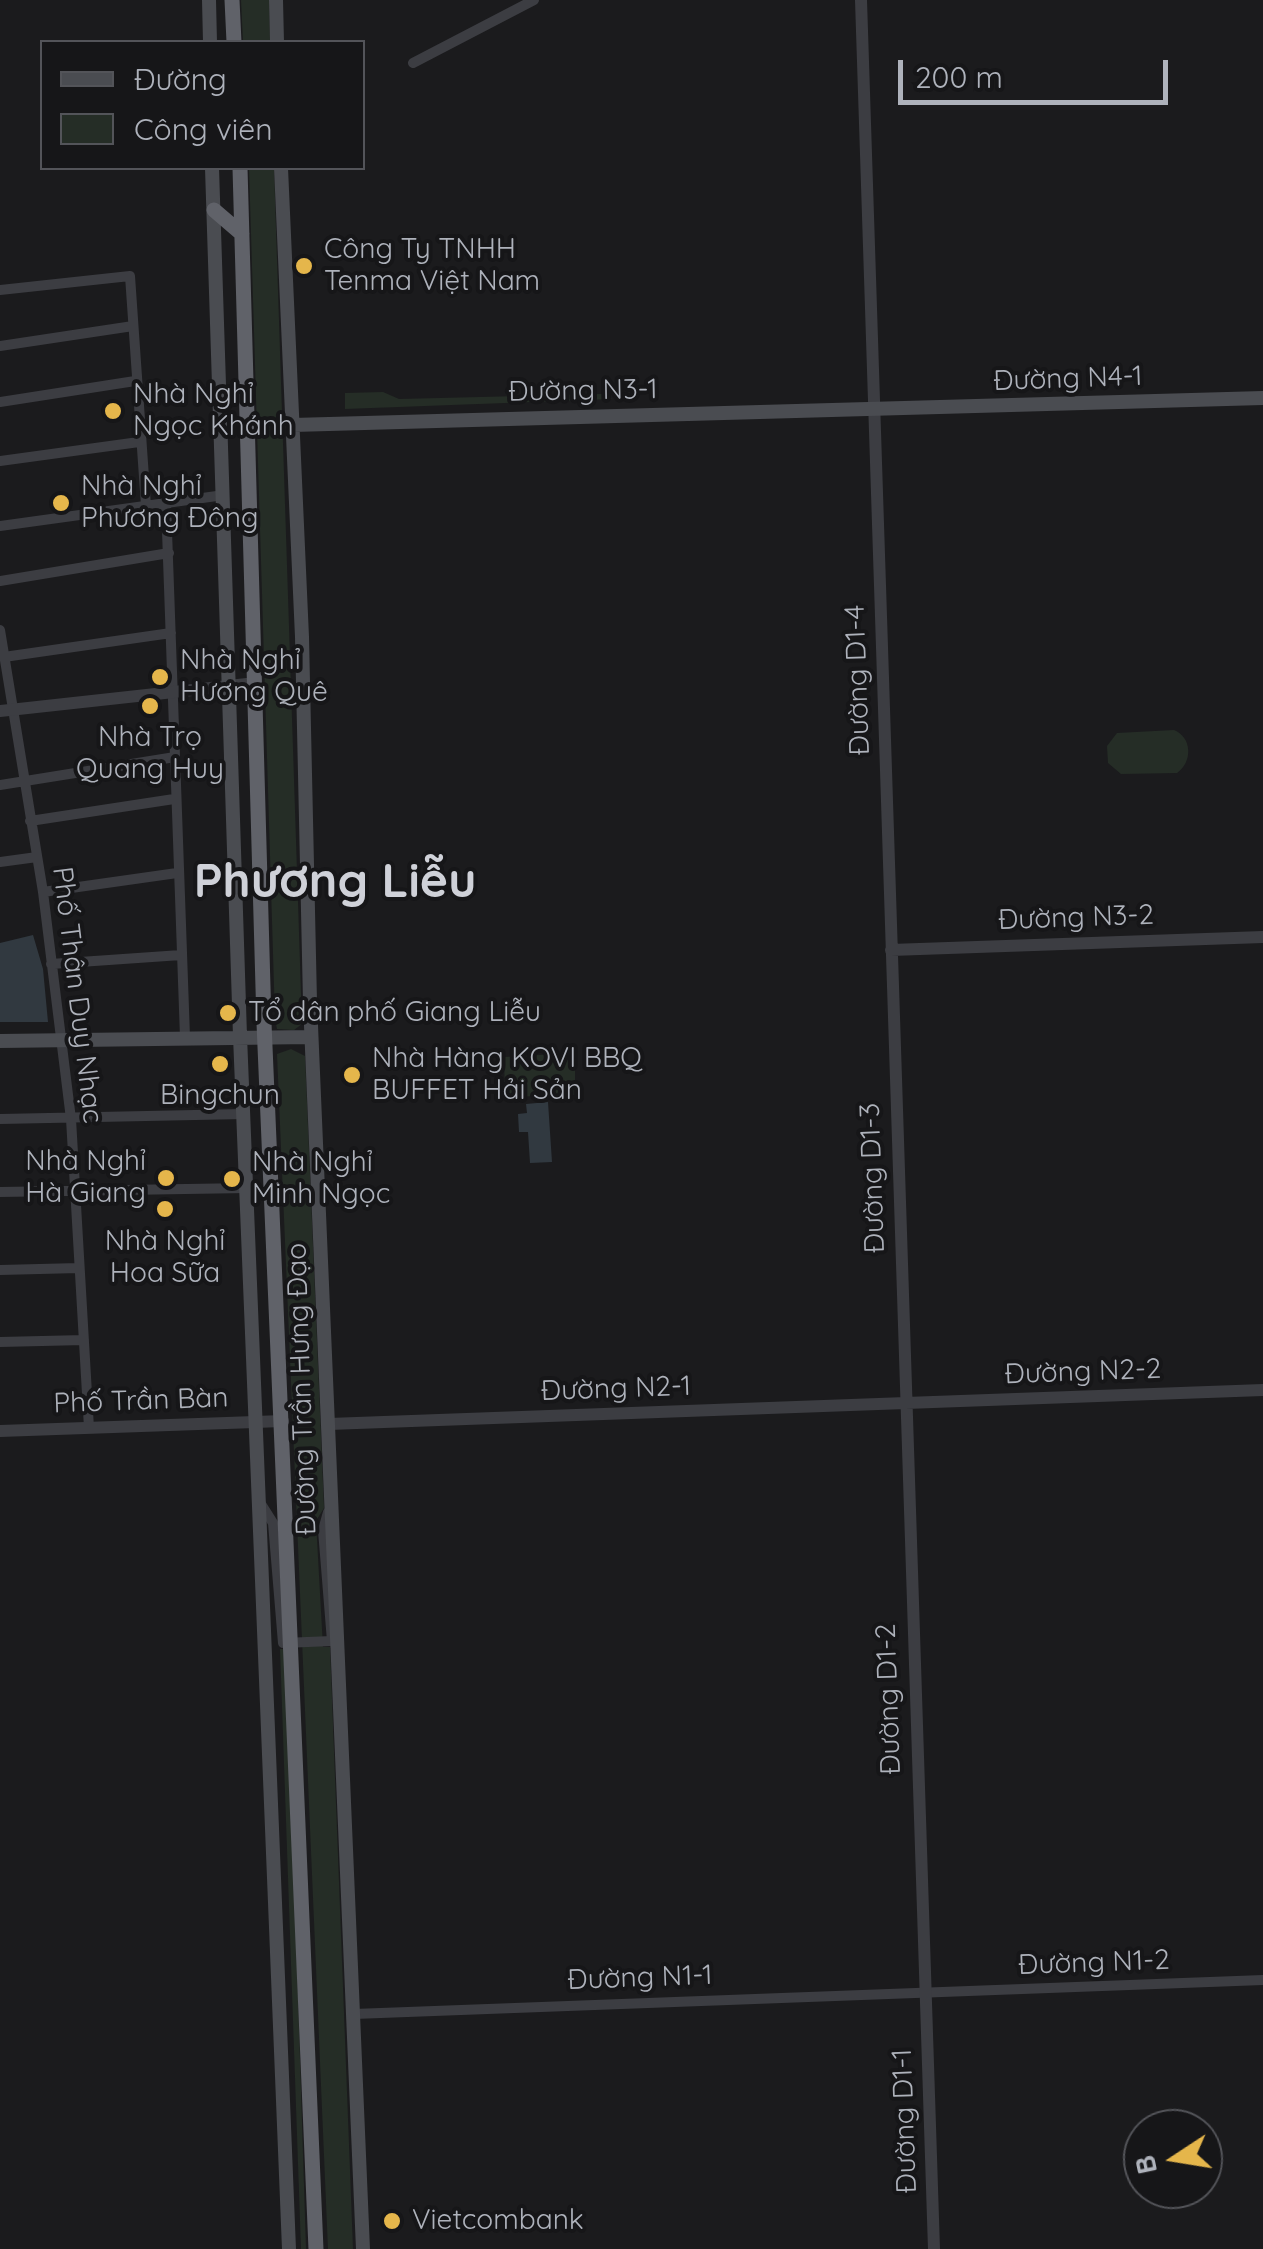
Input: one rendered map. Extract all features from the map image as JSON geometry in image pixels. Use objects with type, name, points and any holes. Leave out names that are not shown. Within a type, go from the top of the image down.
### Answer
[{"type":"highway","points":[[232,0],[234,40]]},
{"type":"highway","name":"Đường Trần Hưng Đạo","points":[[240,170],[266,1038],[316,2249]]},
{"type":"highway","points":[[214,210],[242,234]]},
{"type":"main road","points":[[209,0],[210,40]]},
{"type":"main road","points":[[276,0],[277,40]]},
{"type":"main road","name":"Đường Trần Hưng Đạo","points":[[212,170],[240,1036],[289,2249]]},
{"type":"main road","name":"Đường Trần Hưng Đạo","points":[[281,170],[362,2249]]},
{"type":"main road","name":"Đường N4-1","points":[[874,409],[1263,398]]},
{"type":"main road","name":"Đường N3-1","points":[[292,425],[874,409]]},
{"type":"main road","points":[[0,1040],[312,1037]]},
{"type":"street","points":[[413,63],[534,0]]},
{"type":"street","name":"Đường D1-4","points":[[861,0],[891,950]]},
{"type":"street","points":[[0,290],[130,276],[146,506]]},
{"type":"street","points":[[0,346],[133,326]]},
{"type":"street","points":[[0,402],[135,382]]},
{"type":"street","points":[[0,461],[139,442]]},
{"type":"street","points":[[0,526],[224,495]]},
{"type":"street","points":[[166,503],[185,1038]]},
{"type":"street","points":[[0,581],[169,552]]},
{"type":"street","name":"Phố Thân Duy Nhạc","points":[[0,630],[7,710],[43,892],[71,1119],[89,1428]]},
{"type":"street","points":[[4,657],[170,634]]},
{"type":"street","points":[[7,710],[256,682]]},
{"type":"street","points":[[0,786],[175,757]]},
{"type":"street","points":[[30,821],[174,800]]},
{"type":"street","points":[[0,862],[37,857]]},
{"type":"street","points":[[43,892],[178,873]]},
{"type":"street","name":"Đường N3-2","points":[[891,950],[1263,936]]},
{"type":"street","name":"Đường D1-3","points":[[891,950],[904,1404]]},
{"type":"street","points":[[51,964],[181,955]]},
{"type":"street","points":[[0,1119],[244,1114]]},
{"type":"street","points":[[0,1192],[248,1188]]},
{"type":"street","points":[[0,1270],[79,1268]]},
{"type":"street","points":[[0,1342],[84,1340]]},
{"type":"street","name":"Đường N2-2","points":[[904,1404],[1263,1390]]},
{"type":"street","name":"Đường N2-1","points":[[329,1424],[904,1404]]},
{"type":"street","name":"Đường D1-2","points":[[904,1404],[927,1991]]},
{"type":"street","name":"Phố Trần Bàn","points":[[0,1431],[283,1421]]},
{"type":"street","points":[[260,1503],[273,1523],[283,1643],[332,1641],[323,1530],[331,1503]]},
{"type":"street","name":"Đường N1-2","points":[[927,1991],[1263,1980]]},
{"type":"street","name":"Đường N1-1","points":[[354,2014],[927,1991]]},
{"type":"street","name":"Đường D1-1","points":[[927,1991],[934,2249]]},
{"type":"green space","points":[[241,0],[269,0],[270,40],[243,40]]},
{"type":"green space","points":[[249,170],[274,170],[302,1024],[294,1030],[277,1029]]},
{"type":"green space","points":[[383,392],[399,399],[602,394],[612,399],[345,409],[345,393]]},
{"type":"green space","points":[[1174,730],[1184,738],[1188,750],[1186,763],[1177,773],[1121,774],[1108,763],[1107,746],[1117,733]]},
{"type":"green space","points":[[291,1049],[305,1056],[324,1508],[316,1521],[323,1647],[330,1647],[353,2249],[328,2249],[277,1054]]},
{"type":"green space","points":[[575,1053],[575,1095],[505,1097],[504,1057]]},
{"type":"green space","points":[[280,1649],[287,1649],[306,2249],[301,2249]]},
{"type":"shaded area","points":[[33,935],[43,969],[48,1022],[0,1022],[0,943]]},
{"type":"shaded area","points":[[548,1102],[552,1162],[530,1163],[528,1132],[519,1132],[518,1114],[527,1113],[526,1104]]},
{"type":"place","name":"Công Ty TNHH Tenma Việt Nam","points":[[304,266]]},
{"type":"place","name":"Nhà Nghỉ Ngọc Khánh","points":[[113,411]]},
{"type":"place","name":"Nhà Nghỉ Phương Đông","points":[[61,503]]},
{"type":"place","name":"Nhà Nghỉ Hương Quê","points":[[160,677]]},
{"type":"place","name":"Nhà Trọ Quang Huy","points":[[150,706]]},
{"type":"place","name":"Tổ dân phố Giang Liễu","points":[[228,1013]]},
{"type":"place","name":"Bingchun","points":[[220,1064]]},
{"type":"place","name":"Nhà Hàng KOVI BBQ BUFFET Hải Sản","points":[[352,1075]]},
{"type":"place","name":"Nhà Nghỉ Hà Giang","points":[[166,1178]]},
{"type":"place","name":"Nhà Nghỉ Minh Ngọc","points":[[232,1179]]},
{"type":"place","name":"Nhà Nghỉ Hoa Sữa","points":[[165,1209]]},
{"type":"place","name":"Vietcombank","points":[[392,2221]]},
{"type":"district","name":"Phương Liễu","points":[[335,883]]}]
